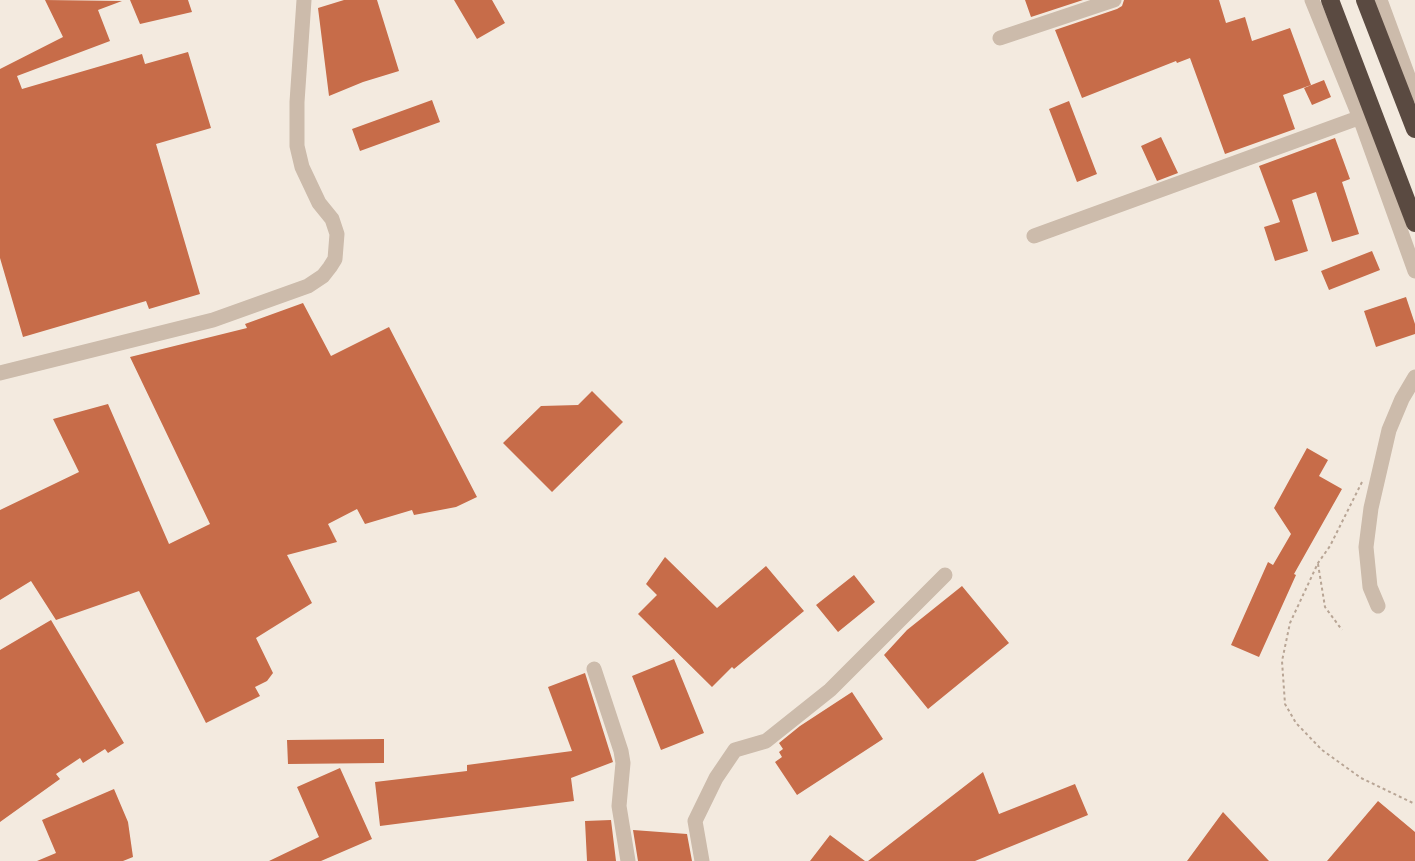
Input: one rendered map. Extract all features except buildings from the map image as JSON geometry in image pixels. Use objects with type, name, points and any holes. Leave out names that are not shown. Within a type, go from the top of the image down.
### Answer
[{"type":"highway","points":[[1330,0],[1366,116],[1415,223]]},
{"type":"highway","points":[[1365,0],[1415,129]]},
{"type":"street","points":[[0,373],[213,320],[308,286],[323,276],[335,259],[337,234],[332,219],[319,203],[302,167],[297,146],[297,102],[304,0]]},
{"type":"street","points":[[1000,38],[1114,0]]},
{"type":"street","points":[[1312,0],[1366,116],[1415,271]]},
{"type":"street","points":[[1380,0],[1415,95]]},
{"type":"street","points":[[1034,236],[1366,116]]},
{"type":"street","points":[[1378,606],[1370,587],[1366,547],[1371,508],[1389,430],[1402,399],[1415,377]]},
{"type":"street","points":[[702,861],[695,821],[716,778],[735,750],[766,741],[830,690],[945,575]]},
{"type":"street","points":[[594,669],[621,751],[623,763],[618,806],[628,861]]},
{"type":"path","points":[[1364,475],[1290,623],[1282,661],[1285,704],[1296,723],[1322,750],[1361,778],[1415,804]]},
{"type":"path","points":[[1318,563],[1325,607],[1342,630]]}]
